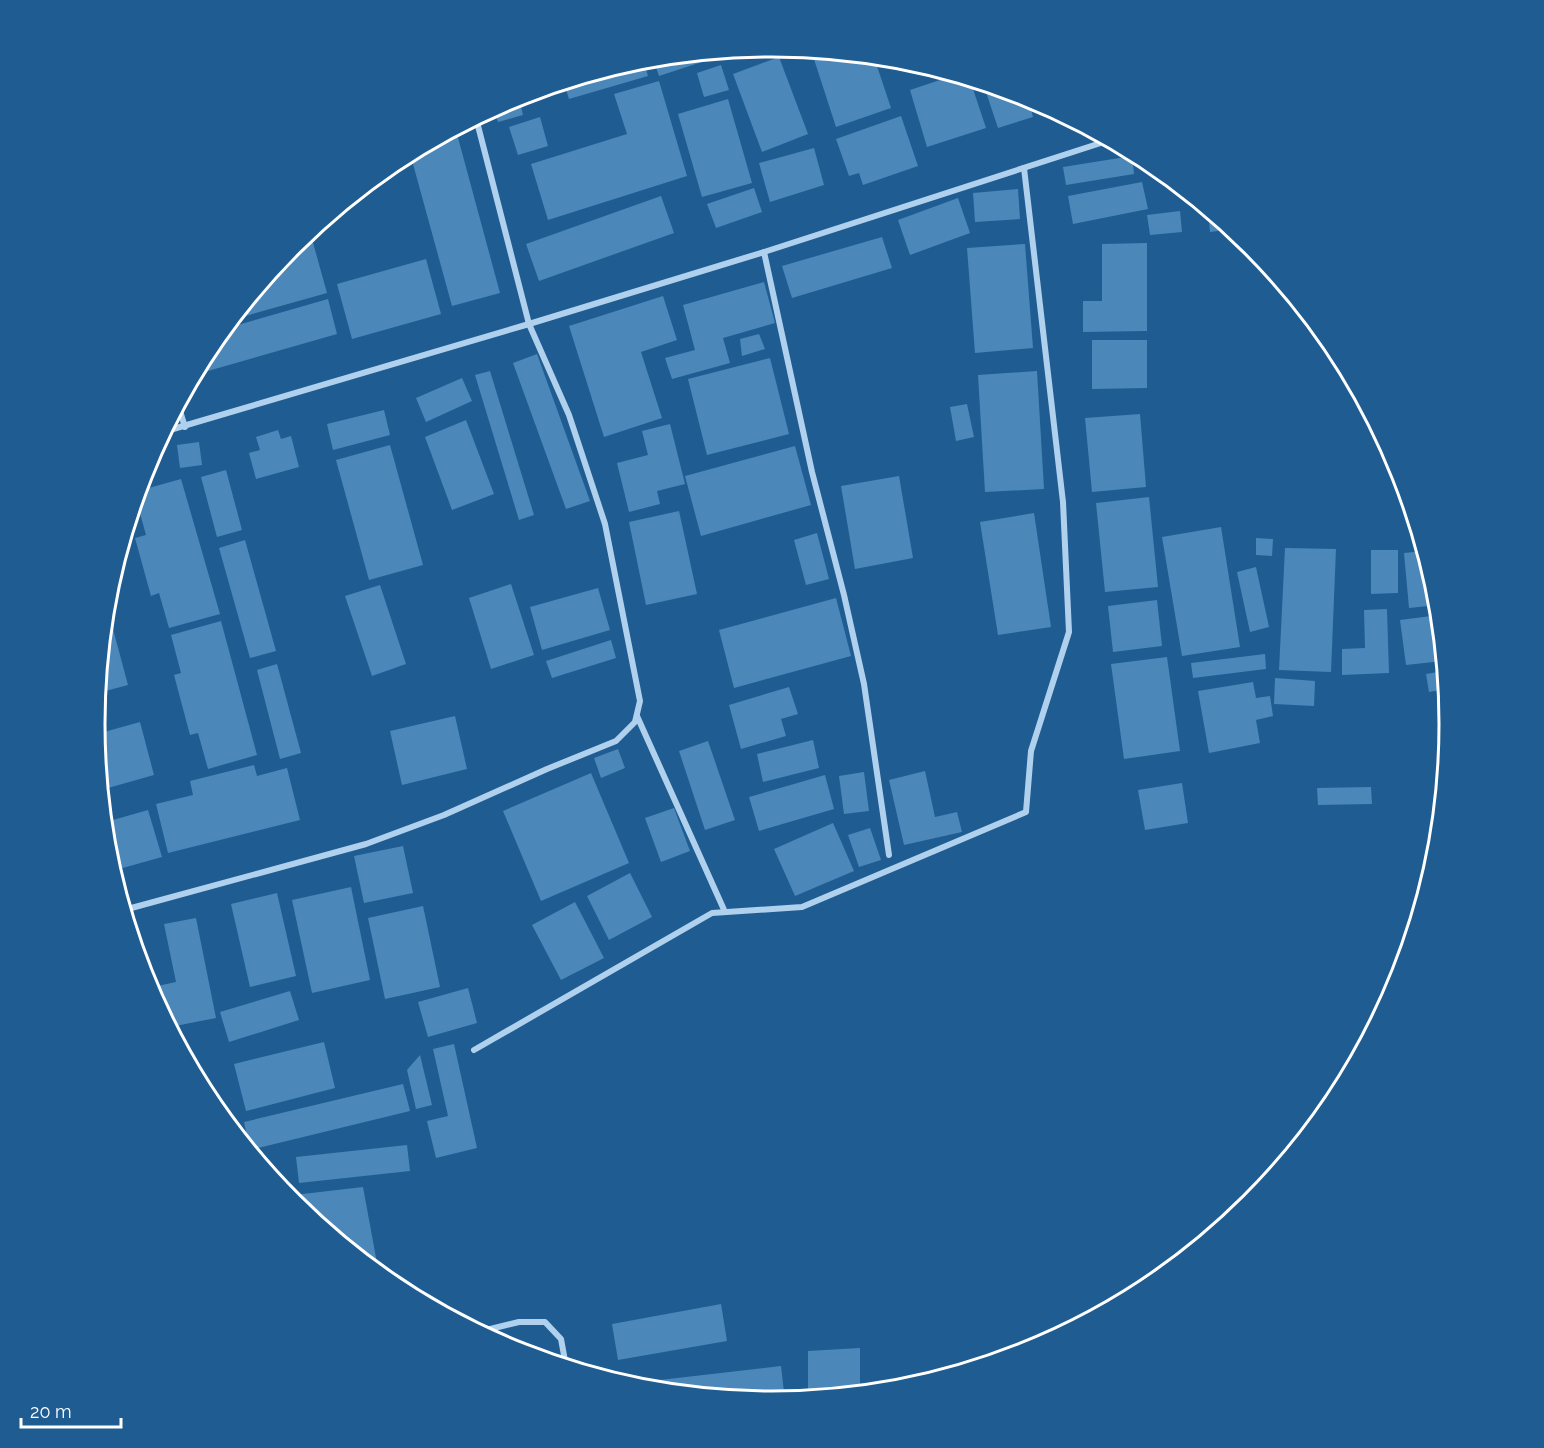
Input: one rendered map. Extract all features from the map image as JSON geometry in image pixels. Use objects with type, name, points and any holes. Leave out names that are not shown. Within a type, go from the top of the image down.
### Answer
[{"type":"street","points":[[131,908],[366,844],[444,815],[616,741],[635,722],[640,701],[605,524],[569,415],[529,324],[478,126]]},
{"type":"street","points":[[174,430],[764,252],[1100,143]]},
{"type":"street","points":[[474,1050],[712,914],[802,907],[1026,812],[1031,751],[1070,632],[1063,502],[1024,168]]},
{"type":"street","points":[[764,252],[812,472],[864,684],[889,855]]},
{"type":"street","points":[[181,415],[185,427]]},
{"type":"street","points":[[637,716],[725,912]]},
{"type":"street","points":[[492,1329],[519,1322],[545,1322],[561,1339],[565,1358]]},
{"type":"building","points":[[779,57],[808,134],[762,152],[733,74]]},
{"type":"building","points":[[814,58],[877,66],[891,108],[836,127]]},
{"type":"building","points":[[706,61],[659,76],[656,68]]},
{"type":"building","points":[[721,65],[729,90],[704,97],[697,73]]},
{"type":"building","points":[[646,69],[648,76],[569,99],[566,90]]},
{"type":"building","points":[[942,79],[973,88],[986,128],[927,147],[910,90]]},
{"type":"building","points":[[659,81],[687,176],[548,220],[531,164],[627,134],[614,94]]},
{"type":"building","points":[[986,92],[1031,110],[1033,117],[998,128]]},
{"type":"building","points":[[728,99],[752,183],[702,197],[678,114]]},
{"type":"building","points":[[521,106],[523,115],[498,122],[496,117]]},
{"type":"building","points":[[901,116],[918,166],[863,185],[859,173],[849,176],[836,139]]},
{"type":"building","points":[[540,117],[548,146],[518,155],[509,127]]},
{"type":"building","points":[[458,136],[500,293],[452,306],[412,162]]},
{"type":"building","points":[[814,148],[824,185],[770,202],[759,163]]},
{"type":"building","points":[[1124,157],[1133,163],[1134,174],[1066,185],[1063,167]]},
{"type":"building","points":[[1142,182],[1148,209],[1073,224],[1068,196]]},
{"type":"building","points":[[754,188],[762,212],[716,228],[707,204]]},
{"type":"building","points":[[1018,189],[1020,219],[975,222],[973,193]]},
{"type":"building","points":[[661,196],[674,233],[539,281],[526,244]]},
{"type":"building","points":[[958,198],[970,233],[910,255],[898,220]]},
{"type":"building","points":[[1180,211],[1182,232],[1150,235],[1147,215]]},
{"type":"building","points":[[1209,221],[1220,231],[1210,232]]},
{"type":"building","points":[[882,237],[892,268],[792,298],[782,266]]},
{"type":"building","points":[[312,241],[327,293],[244,316],[271,284]]},
{"type":"building","points":[[1147,243],[1147,331],[1083,332],[1083,301],[1102,301],[1102,244]]},
{"type":"building","points":[[1025,244],[1033,348],[975,353],[967,248]]},
{"type":"building","points":[[426,259],[441,314],[352,339],[337,284]]},
{"type":"building","points":[[764,282],[775,323],[723,338],[730,363],[672,379],[665,358],[695,350],[683,305]]},
{"type":"building","points":[[663,296],[677,340],[641,352],[662,418],[604,437],[569,326]]},
{"type":"building","points":[[328,299],[337,334],[205,372],[238,325]]},
{"type":"building","points":[[759,334],[765,349],[742,356],[740,339]]},
{"type":"building","points":[[1092,340],[1147,340],[1147,388],[1092,389]]},
{"type":"building","points":[[537,354],[590,501],[566,509],[513,363]]},
{"type":"building","points":[[770,358],[789,434],[707,455],[688,379]]},
{"type":"building","points":[[490,371],[534,515],[519,520],[475,375]]},
{"type":"building","points":[[1037,371],[1044,489],[985,492],[978,375]]},
{"type":"building","points":[[462,378],[472,401],[426,422],[416,398]]},
{"type":"building","points":[[967,404],[974,437],[956,441],[950,407]]},
{"type":"building","points":[[384,410],[390,435],[333,450],[327,424]]},
{"type":"building","points":[[1140,414],[1146,487],[1092,492],[1085,418]]},
{"type":"building","points":[[466,420],[494,494],[452,510],[425,437]]},
{"type":"building","points":[[670,424],[685,484],[657,491],[660,504],[629,512],[617,463],[648,455],[642,431]]},
{"type":"building","points":[[278,430],[281,439],[291,436],[299,467],[256,479],[249,453],[260,450],[256,437]]},
{"type":"building","points":[[199,442],[202,465],[180,468],[177,445]]},
{"type":"building","points":[[390,445],[423,565],[369,580],[336,460]]},
{"type":"building","points":[[795,446],[811,505],[701,536],[685,476]]},
{"type":"building","points":[[226,470],[242,530],[217,537],[201,477]]},
{"type":"building","points":[[899,476],[913,558],[855,569],[841,486]]},
{"type":"building","points":[[181,479],[220,614],[169,628],[159,593],[151,596],[135,538],[146,535],[140,512],[149,488]]},
{"type":"building","points":[[1149,497],[1158,587],[1105,592],[1096,503]]},
{"type":"building","points":[[679,511],[697,594],[646,605],[629,522]]},
{"type":"building","points":[[1034,513],[1051,627],[998,635],[980,522]]},
{"type":"building","points":[[1221,527],[1240,647],[1182,656],[1162,537]]},
{"type":"building","points":[[817,533],[829,579],[806,585],[794,540]]},
{"type":"building","points":[[1256,538],[1273,539],[1272,556],[1256,555]]},
{"type":"building","points":[[245,540],[276,651],[250,658],[219,548]]},
{"type":"building","points":[[1285,548],[1336,549],[1331,672],[1279,670]]},
{"type":"building","points":[[1371,550],[1398,550],[1398,593],[1371,594]]},
{"type":"building","points":[[1416,552],[1428,606],[1409,608],[1404,553]]},
{"type":"building","points":[[1256,567],[1269,627],[1250,632],[1237,572]]},
{"type":"building","points":[[511,584],[534,655],[491,669],[469,598]]},
{"type":"building","points":[[380,585],[406,664],[372,676],[345,596]]},
{"type":"building","points":[[598,588],[610,630],[542,650],[530,607]]},
{"type":"building","points":[[836,598],[851,656],[734,688],[719,630]]},
{"type":"building","points":[[1157,600],[1162,646],[1113,652],[1108,606]]},
{"type":"building","points":[[1387,609],[1389,673],[1342,675],[1342,649],[1365,648],[1364,610]]},
{"type":"building","points":[[1430,616],[1436,662],[1406,665],[1400,620]]},
{"type":"building","points":[[221,621],[257,755],[208,769],[198,733],[190,735],[174,675],[181,673],[171,635]]},
{"type":"building","points":[[112,629],[128,685],[106,691],[106,680]]},
{"type":"building","points":[[611,640],[616,658],[552,678],[546,661]]},
{"type":"building","points":[[1265,654],[1266,669],[1193,678],[1191,663]]},
{"type":"building","points":[[1167,657],[1180,751],[1124,759],[1111,664]]},
{"type":"building","points":[[277,664],[301,753],[280,759],[257,670]]},
{"type":"building","points":[[1437,672],[1438,690],[1429,692],[1426,674]]},
{"type":"building","points":[[1275,678],[1315,681],[1314,706],[1274,704]]},
{"type":"building","points":[[1253,682],[1256,698],[1270,696],[1273,716],[1256,720],[1260,743],[1209,753],[1198,691]]},
{"type":"building","points":[[789,687],[798,714],[781,719],[786,736],[741,749],[729,705]]},
{"type":"building","points":[[455,716],[467,769],[402,785],[390,731]]},
{"type":"building","points":[[140,722],[154,775],[108,788],[105,732]]},
{"type":"building","points":[[813,740],[819,768],[763,782],[757,754]]},
{"type":"building","points":[[708,741],[735,820],[705,830],[679,751]]},
{"type":"building","points":[[618,749],[625,768],[601,778],[594,758]]},
{"type":"building","points":[[254,765],[257,776],[287,768],[300,820],[168,853],[156,804],[193,795],[190,781]]},
{"type":"building","points":[[925,771],[935,817],[957,812],[962,832],[904,845],[889,780]]},
{"type":"building","points":[[864,772],[869,811],[844,814],[839,776]]},
{"type":"building","points":[[591,773],[629,863],[541,901],[503,811]]},
{"type":"building","points":[[825,775],[834,809],[759,831],[749,797]]},
{"type":"building","points":[[1182,783],[1188,823],[1145,830],[1138,790]]},
{"type":"building","points":[[1371,787],[1372,804],[1318,805],[1317,788]]},
{"type":"building","points":[[674,808],[690,851],[661,862],[645,818]]},
{"type":"building","points":[[148,810],[162,857],[121,868],[111,814],[113,820]]},
{"type":"building","points":[[833,823],[854,871],[795,896],[774,849]]},
{"type":"building","points":[[870,828],[881,860],[859,867],[848,835]]},
{"type":"building","points":[[403,846],[413,893],[364,903],[354,856]]},
{"type":"building","points":[[630,873],[652,917],[609,940],[587,896]]},
{"type":"building","points":[[351,887],[370,980],[312,993],[292,900]]},
{"type":"building","points":[[277,893],[296,976],[250,987],[231,904]]},
{"type":"building","points":[[575,902],[604,958],[561,980],[532,925]]},
{"type":"building","points":[[423,906],[440,987],[385,999],[368,918]]},
{"type":"building","points":[[196,918],[216,1018],[177,1026],[159,986],[176,982],[164,924]]},
{"type":"building","points":[[468,988],[477,1023],[428,1037],[418,1002]]},
{"type":"building","points":[[290,991],[299,1020],[229,1042],[220,1012]]},
{"type":"building","points":[[324,1042],[335,1088],[246,1111],[234,1064]]},
{"type":"building","points":[[454,1044],[477,1148],[436,1158],[427,1121],[448,1116],[433,1049]]},
{"type":"building","points":[[420,1055],[432,1105],[416,1109],[407,1070]]},
{"type":"building","points":[[403,1084],[410,1111],[258,1148],[247,1134],[244,1122]]},
{"type":"building","points":[[407,1145],[410,1171],[299,1183],[296,1157]]},
{"type":"building","points":[[363,1187],[377,1261],[332,1225],[299,1194]]},
{"type":"building","points":[[721,1304],[727,1341],[618,1360],[612,1324]]},
{"type":"building","points":[[860,1348],[860,1385],[808,1390],[808,1351]]},
{"type":"building","points":[[781,1366],[784,1391],[728,1390],[657,1380]]}]
